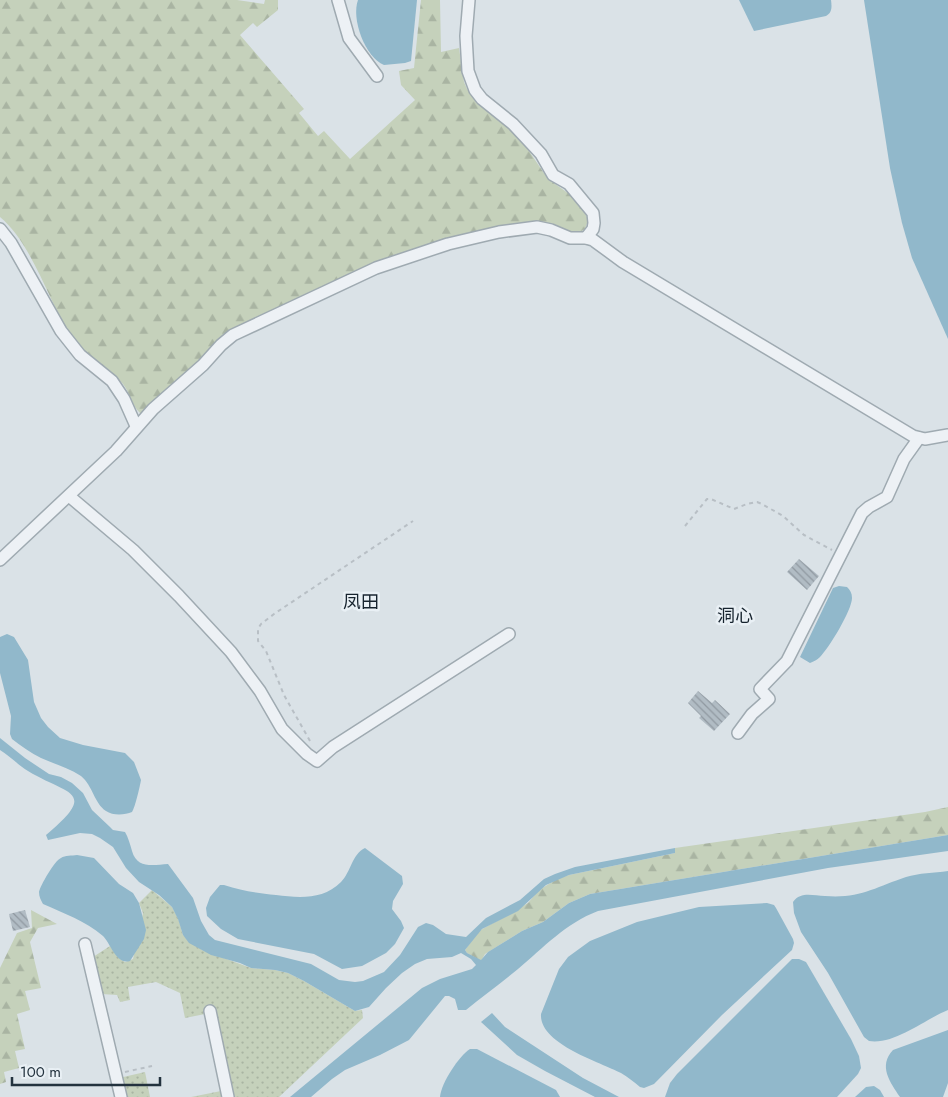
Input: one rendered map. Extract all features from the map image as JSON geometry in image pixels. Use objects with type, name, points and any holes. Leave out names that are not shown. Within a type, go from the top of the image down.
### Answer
[{"type":"street","points":[[338,0],[350,38],[376,76]]},
{"type":"street","points":[[469,0],[466,36],[468,71],[475,90],[482,99],[513,124],[541,154],[553,175],[569,184],[592,213],[593,229],[586,238]]},
{"type":"street","points":[[0,560],[116,451],[136,426],[233,336],[376,268],[475,237],[528,228],[544,228],[570,238],[593,240],[623,262],[918,438],[925,439],[948,435]]},
{"type":"street","points":[[0,229],[11,243],[61,331],[80,355],[112,381],[124,399],[136,426]]},
{"type":"street","points":[[738,733],[752,714],[769,699],[760,690],[787,661],[862,513],[887,496],[904,459],[918,438]]},
{"type":"street","points":[[69,496],[133,550],[186,603],[231,652],[260,691],[282,729],[317,761],[333,747],[509,634]]},
{"type":"street","points":[[85,944],[121,1097]]},
{"type":"street","points":[[210,1011],[228,1097]]},
{"type":"path","points":[[685,526],[707,499],[711,499],[734,510],[756,502],[774,509],[804,534],[826,548],[841,554]]},
{"type":"path","points":[[301,748],[311,740],[284,694],[266,651],[258,641],[258,629],[261,624],[274,614],[413,521]]},
{"type":"path","points":[[116,1074],[152,1066]]},
{"type":"green space","points":[[0,0],[237,0],[264,4],[265,0],[278,0],[278,10],[257,27],[253,23],[240,35],[304,109],[299,113],[318,136],[324,131],[350,159],[415,100],[401,85],[399,71],[414,68],[421,0],[440,0],[441,52],[459,48],[464,82],[467,89],[477,102],[514,129],[548,179],[575,198],[587,217],[588,221],[585,229],[577,234],[570,235],[544,225],[430,246],[226,336],[144,413],[140,413],[123,384],[84,351],[72,338],[31,257],[22,242],[0,217]]},
{"type":"green space","points":[[948,807],[948,835],[590,894],[569,903],[543,922],[522,931],[485,954],[481,961],[465,950],[479,931],[528,903],[539,890],[557,879],[569,875],[675,853],[675,848],[925,812]]},
{"type":"green space","points":[[152,890],[172,907],[178,918],[183,935],[202,950],[251,968],[288,973],[355,1011],[362,1010],[363,1018],[279,1097],[191,1097],[221,1091],[205,1014],[185,1018],[180,993],[156,982],[128,987],[130,1000],[120,1002],[117,995],[101,994],[93,957],[110,946],[120,959],[125,962],[133,959],[143,913],[139,903]]},
{"type":"green space","points":[[31,910],[57,924],[38,928],[30,942],[41,988],[25,991],[30,1010],[17,1014],[25,1049],[15,1051],[19,1068],[4,1072],[6,1082],[0,1084],[0,968],[17,933],[32,928]]},
{"type":"green space","points":[[145,1072],[150,1097],[124,1097],[119,1078]]},
{"type":"water","points":[[358,0],[417,0],[411,61],[384,65],[377,61],[361,37],[356,17]]},
{"type":"water","points":[[739,0],[831,0],[831,7],[826,16],[754,31]]},
{"type":"water","points":[[864,0],[948,0],[948,339],[912,258],[902,223],[890,168]]},
{"type":"water","points":[[839,586],[847,587],[850,590],[851,604],[834,638],[818,659],[810,663],[800,657],[833,588]]},
{"type":"water","points":[[7,634],[14,637],[28,660],[34,702],[41,718],[48,727],[60,738],[83,745],[125,753],[134,762],[141,780],[132,812],[112,814],[106,811],[99,804],[81,776],[37,756],[12,739],[10,734],[11,716],[0,673],[0,637]]},
{"type":"water","points":[[0,738],[49,774],[61,777],[72,783],[83,793],[92,810],[113,830],[125,832],[134,857],[138,861],[146,865],[168,864],[193,898],[201,921],[209,935],[215,940],[311,964],[339,980],[355,982],[363,981],[384,972],[400,955],[418,927],[426,923],[433,925],[446,934],[466,937],[486,918],[520,900],[544,879],[575,867],[675,848],[675,853],[569,875],[546,885],[518,911],[482,929],[465,950],[467,953],[481,960],[488,952],[522,931],[543,922],[569,903],[590,894],[948,835],[948,851],[828,868],[598,911],[565,929],[466,1010],[458,1010],[455,999],[445,996],[409,1040],[345,1070],[311,1097],[290,1097],[422,988],[440,979],[472,969],[476,965],[471,959],[461,953],[452,957],[427,959],[415,964],[402,973],[369,1007],[355,1011],[288,973],[251,968],[211,955],[189,943],[183,935],[172,907],[159,895],[139,882],[126,868],[113,847],[92,834],[80,833],[48,840],[46,835],[71,809],[74,801],[72,795],[28,771],[0,750]]},
{"type":"water","points":[[365,848],[402,876],[403,884],[393,901],[392,909],[404,928],[395,944],[386,953],[362,966],[342,969],[314,954],[238,939],[221,929],[207,916],[206,908],[210,897],[220,885],[256,893],[293,897],[319,895],[326,892],[341,882],[357,854]]},
{"type":"water","points":[[77,855],[94,858],[119,884],[133,893],[139,903],[146,930],[144,939],[130,961],[121,960],[117,957],[103,936],[89,926],[43,904],[39,892],[55,863],[63,857]]},
{"type":"water","points":[[948,871],[948,1010],[889,1039],[869,1041],[864,1037],[828,973],[801,932],[794,913],[793,902],[803,895],[848,896],[858,894],[911,876]]},
{"type":"water","points":[[767,903],[774,905],[793,939],[792,950],[722,1015],[654,1084],[644,1088],[640,1087],[621,1073],[572,1051],[560,1043],[543,1025],[541,1014],[559,969],[568,957],[590,941],[637,922],[699,907]]},
{"type":"water","points":[[792,959],[806,962],[859,1056],[861,1068],[858,1074],[837,1097],[665,1097],[670,1083],[677,1074]]},
{"type":"water","points":[[492,1013],[505,1027],[583,1078],[619,1097],[595,1097],[517,1055],[481,1022]]},
{"type":"water","points":[[948,1030],[948,1083],[943,1097],[900,1097],[889,1080],[886,1068],[886,1062],[893,1050]]},
{"type":"water","points":[[470,1049],[477,1049],[556,1090],[560,1097],[440,1097],[451,1070]]},
{"type":"water","points":[[874,1086],[880,1090],[884,1097],[855,1097],[866,1087]]},
{"type":"building","points":[[799,559],[819,576],[807,590],[787,572]]},
{"type":"building","points":[[698,691],[712,703],[715,700],[730,714],[714,731],[699,718],[701,716],[688,703]]},
{"type":"building","points":[[25,910],[30,927],[13,931],[9,914]]},
{"type":"district","name":"凤田","points":[[361,602]]},
{"type":"district","name":"洞心","points":[[735,616]]}]
